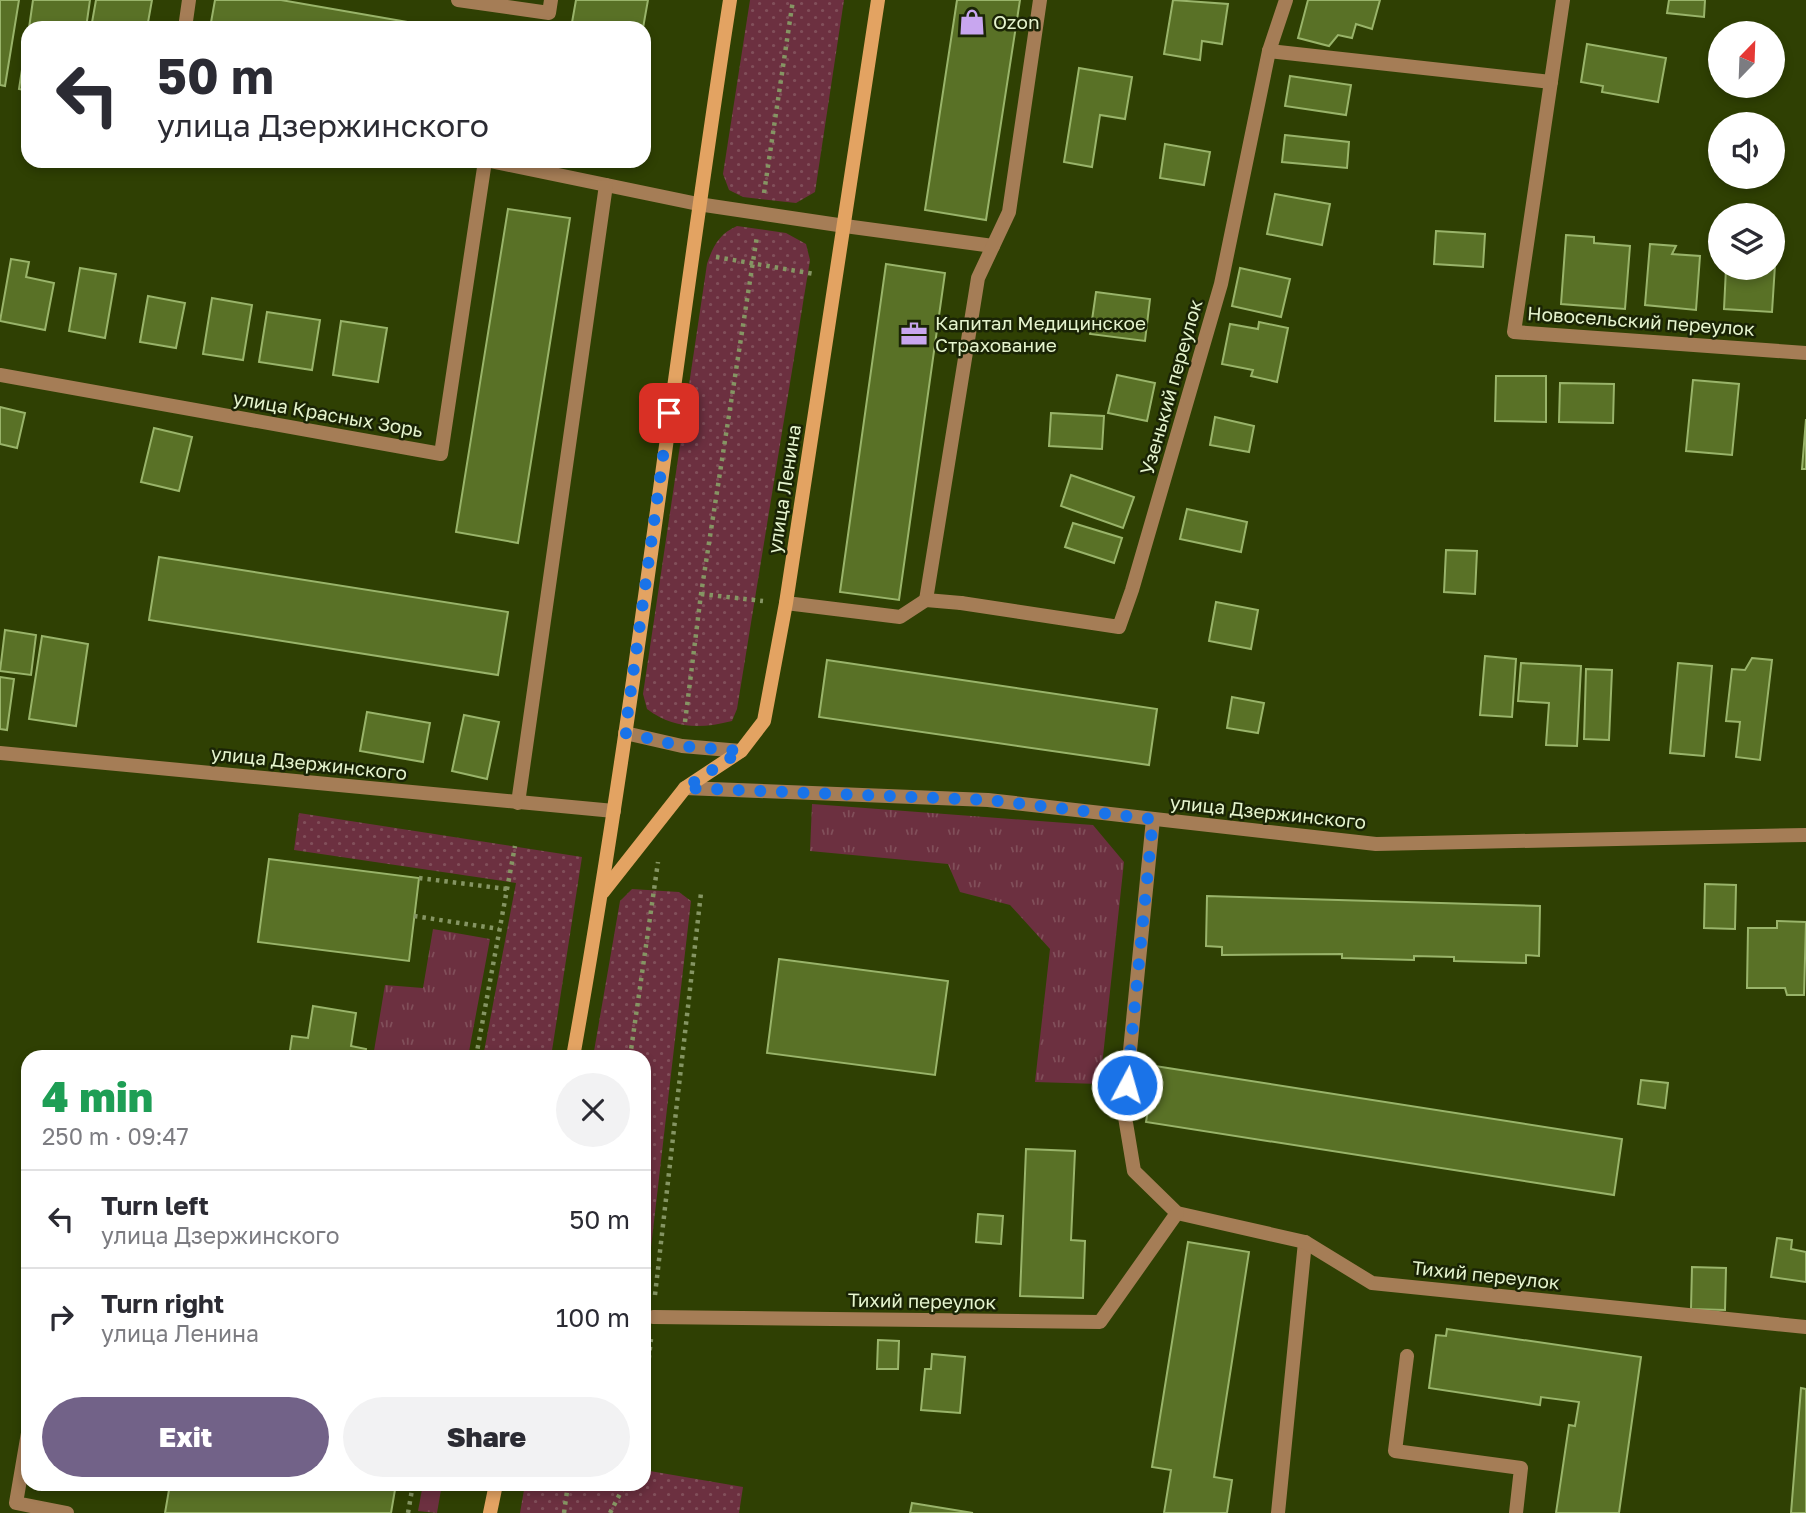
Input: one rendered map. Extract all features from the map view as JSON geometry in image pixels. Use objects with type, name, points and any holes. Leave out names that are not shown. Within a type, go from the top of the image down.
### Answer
[{"type":"main road","name":"улица Ленина","points":[[574,1050],[602,893],[698,204],[730,0]]},
{"type":"main road","name":"улица Ленина","points":[[602,893],[685,788],[741,751],[764,721],[786,603],[878,0]]},
{"type":"main road","points":[[491,1513],[495,1491]]},
{"type":"street","points":[[186,21],[189,0]]},
{"type":"street","points":[[458,0],[549,13],[551,0]]},
{"type":"street","points":[[786,603],[900,617],[926,600],[978,278],[1009,212],[1040,0]]},
{"type":"street","name":"Узенький переулок","points":[[926,600],[1119,627],[1221,284],[1269,51],[1286,0]]},
{"type":"street","name":"Новосельский переулок","points":[[1563,0],[1514,332],[1806,353]]},
{"type":"street","points":[[1269,51],[1551,82]]},
{"type":"street","name":"улица Красных Зорь","points":[[0,375],[441,454],[486,168]]},
{"type":"street","points":[[520,168],[698,204],[993,246]]},
{"type":"street","points":[[518,803],[606,186]]},
{"type":"street","points":[[625,733],[681,746],[741,751]]},
{"type":"street","name":"улица Дзержинского","points":[[0,753],[614,811]]},
{"type":"street","name":"улица Дзержинского","points":[[685,788],[988,800],[1376,844],[1806,835]]},
{"type":"street","points":[[1153,819],[1124,1111],[1134,1171],[1177,1213]]},
{"type":"street","name":"Тихий переулок","points":[[653,1317],[1100,1322],[1177,1213],[1305,1242],[1372,1283],[1806,1327]]},
{"type":"street","points":[[1278,1513],[1305,1242]]},
{"type":"street","points":[[1407,1356],[1395,1451],[1521,1468],[1516,1513]]},
{"type":"street","points":[[21,1474],[16,1503],[67,1513]]},
{"type":"path","points":[[681,746],[701,594],[793,0]]},
{"type":"path","points":[[691,254],[753,262],[836,279]]},
{"type":"path","points":[[701,594],[786,603]]},
{"type":"path","points":[[477,1050],[515,846]]},
{"type":"path","points":[[631,1050],[660,850]]},
{"type":"path","points":[[419,878],[507,889]]},
{"type":"path","points":[[651,1336],[701,892]]},
{"type":"path","points":[[414,916],[499,929]]},
{"type":"path","points":[[408,1513],[412,1491]]},
{"type":"path","points":[[564,1513],[567,1491]]},
{"type":"path","points":[[610,1513],[621,1491]]},
{"type":"green space","points":[[750,0],[844,0],[815,192],[796,203],[743,197],[729,190],[723,174]]},
{"type":"green space","points":[[737,226],[786,233],[806,244],[810,260],[737,709],[732,721],[688,726],[657,716],[647,709],[643,694],[707,264],[718,241]]},
{"type":"green space","points":[[812,804],[1093,825],[1124,862],[1100,1084],[1035,1082],[1050,949],[1010,905],[960,892],[948,864],[810,851]]},
{"type":"green space","points":[[299,813],[582,857],[552,1050],[484,1050],[516,883],[294,850]]},
{"type":"green space","points":[[632,889],[679,892],[691,901],[651,1247],[651,1050],[594,1050],[620,901]]},
{"type":"green space","points":[[433,929],[490,939],[469,1050],[374,1050],[385,985],[423,988]]},
{"type":"green space","points":[[651,1471],[743,1487],[739,1513],[520,1513],[524,1491],[651,1491]]},
{"type":"green space","points":[[422,1491],[441,1491],[437,1513],[418,1511]]},
{"type":"building","points":[[0,0],[19,0],[5,86],[0,85]]},
{"type":"building","points":[[33,0],[90,0],[87,21],[30,21]]},
{"type":"building","points":[[96,0],[152,0],[148,21],[92,21]]},
{"type":"building","points":[[215,0],[281,0],[402,21],[211,21]]},
{"type":"building","points":[[576,0],[648,0],[644,21],[572,21]]},
{"type":"building","points":[[957,0],[1020,0],[986,220],[925,210]]},
{"type":"building","points":[[1173,0],[1228,4],[1222,44],[1202,41],[1200,60],[1164,54]]},
{"type":"building","points":[[1308,0],[1380,0],[1372,29],[1356,24],[1352,38],[1338,35],[1329,46],[1298,38]]},
{"type":"building","points":[[1669,0],[1705,0],[1704,17],[1667,13]]},
{"type":"building","points":[[1587,44],[1666,58],[1658,102],[1602,92],[1603,86],[1581,82]]},
{"type":"building","points":[[1079,68],[1132,77],[1125,119],[1100,115],[1092,167],[1064,162]]},
{"type":"building","points":[[1290,76],[1351,85],[1346,115],[1285,106]]},
{"type":"building","points":[[1285,135],[1349,142],[1347,168],[1282,162]]},
{"type":"building","points":[[1165,144],[1210,152],[1204,185],[1160,178]]},
{"type":"building","points":[[1275,194],[1330,204],[1322,245],[1267,234]]},
{"type":"building","points":[[508,209],[570,218],[518,543],[456,532]]},
{"type":"building","points":[[1436,231],[1485,234],[1483,267],[1434,264]]},
{"type":"building","points":[[1566,235],[1594,237],[1594,243],[1630,246],[1625,309],[1561,304]]},
{"type":"building","points":[[1650,244],[1676,246],[1672,254],[1700,256],[1696,310],[1645,305]]},
{"type":"building","points":[[11,259],[29,262],[26,277],[54,283],[45,330],[0,321]]},
{"type":"building","points":[[886,264],[945,273],[899,600],[840,592]]},
{"type":"building","points":[[80,268],[116,274],[105,338],[69,331]]},
{"type":"building","points":[[1240,268],[1290,279],[1281,317],[1232,306]]},
{"type":"building","points":[[1725,280],[1774,280],[1772,312],[1724,309]]},
{"type":"building","points":[[1096,292],[1150,299],[1145,341],[1090,334]]},
{"type":"building","points":[[148,296],[185,303],[176,348],[140,342]]},
{"type":"building","points":[[212,298],[252,305],[243,360],[203,354]]},
{"type":"building","points":[[267,312],[320,320],[312,370],[259,362]]},
{"type":"building","points":[[341,321],[387,328],[378,382],[333,375]]},
{"type":"building","points":[[1259,322],[1288,328],[1277,382],[1251,376],[1253,370],[1222,364],[1230,324],[1258,329]]},
{"type":"building","points":[[1117,375],[1155,383],[1147,421],[1108,413]]},
{"type":"building","points":[[1496,376],[1546,376],[1546,422],[1495,421]]},
{"type":"building","points":[[1693,380],[1739,384],[1732,455],[1686,451]]},
{"type":"building","points":[[1560,383],[1614,384],[1613,423],[1559,422]]},
{"type":"building","points":[[0,407],[25,413],[17,448],[0,444]]},
{"type":"building","points":[[1051,413],[1104,416],[1102,449],[1049,446]]},
{"type":"building","points":[[1215,417],[1254,426],[1249,452],[1210,445]]},
{"type":"building","points":[[1806,419],[1806,469],[1802,469]]},
{"type":"building","points":[[154,428],[192,437],[179,491],[141,482]]},
{"type":"building","points":[[1071,475],[1134,497],[1123,528],[1061,506]]},
{"type":"building","points":[[1187,509],[1247,522],[1241,552],[1180,539]]},
{"type":"building","points":[[1073,523],[1122,538],[1114,563],[1065,547]]},
{"type":"building","points":[[1446,550],[1477,551],[1475,594],[1444,592]]},
{"type":"building","points":[[159,557],[508,612],[498,675],[149,620]]},
{"type":"building","points":[[1216,602],[1258,610],[1251,649],[1209,641]]},
{"type":"building","points":[[5,630],[36,635],[31,675],[0,671]]},
{"type":"building","points":[[42,636],[88,644],[76,726],[29,719]]},
{"type":"building","points":[[1485,656],[1516,659],[1512,717],[1480,715]]},
{"type":"building","points":[[1752,658],[1772,660],[1760,760],[1736,757],[1740,722],[1726,721],[1732,669],[1745,670]]},
{"type":"building","points":[[827,660],[1157,709],[1149,765],[819,717]]},
{"type":"building","points":[[1521,663],[1581,666],[1577,746],[1546,745],[1549,703],[1518,701]]},
{"type":"building","points":[[1678,663],[1712,666],[1704,756],[1670,753]]},
{"type":"building","points":[[1586,669],[1612,670],[1609,740],[1584,739]]},
{"type":"building","points":[[0,677],[14,679],[7,730],[0,729]]},
{"type":"building","points":[[1232,697],[1264,703],[1258,733],[1227,728]]},
{"type":"building","points":[[367,712],[430,723],[423,762],[360,751]]},
{"type":"building","points":[[464,715],[499,722],[487,779],[452,771]]},
{"type":"building","points":[[269,859],[419,878],[409,961],[258,942]]},
{"type":"building","points":[[1705,884],[1736,885],[1735,929],[1704,928]]},
{"type":"building","points":[[1207,896],[1540,906],[1539,956],[1526,955],[1526,963],[1454,961],[1454,957],[1414,956],[1414,960],[1342,958],[1342,954],[1222,955],[1222,947],[1206,946]]},
{"type":"building","points":[[1777,921],[1806,922],[1804,995],[1787,995],[1785,988],[1747,988],[1748,928],[1777,928]]},
{"type":"building","points":[[779,959],[948,981],[935,1075],[767,1053]]},
{"type":"building","points":[[313,1006],[356,1013],[351,1046],[366,1050],[290,1050],[292,1036],[308,1038]]},
{"type":"building","points":[[1155,1066],[1622,1139],[1614,1195],[1146,1122]]},
{"type":"building","points":[[1641,1080],[1668,1083],[1665,1108],[1638,1104]]},
{"type":"building","points":[[1026,1149],[1075,1151],[1071,1240],[1085,1241],[1083,1298],[1020,1296]]},
{"type":"building","points":[[978,1214],[1003,1216],[1001,1244],[976,1242]]},
{"type":"building","points":[[1777,1238],[1792,1240],[1791,1249],[1806,1252],[1806,1282],[1771,1277]]},
{"type":"building","points":[[1188,1242],[1249,1252],[1214,1477],[1232,1480],[1227,1513],[1164,1513],[1171,1470],[1152,1467]]},
{"type":"building","points":[[1692,1267],[1726,1268],[1725,1310],[1691,1309]]},
{"type":"building","points":[[1447,1329],[1641,1357],[1619,1513],[1556,1513],[1569,1425],[1575,1426],[1579,1402],[1541,1397],[1540,1405],[1429,1388],[1436,1335],[1446,1336]]},
{"type":"building","points":[[878,1340],[899,1341],[898,1369],[877,1369]]},
{"type":"building","points":[[932,1354],[965,1357],[960,1413],[921,1410],[925,1369],[931,1369]]},
{"type":"building","points":[[1801,1388],[1806,1389],[1806,1513],[1791,1513]]},
{"type":"building","points":[[169,1491],[395,1491],[391,1513],[165,1513]]},
{"type":"building","points":[[912,1503],[973,1513],[910,1513]]},
{"type":"place","name":"Ozon","points":[[972,22]]},
{"type":"place","name":"Капитал Медицинское Страхование","points":[[914,334]]},
{"type":"route","points":[[669,413],[625,733],[681,746],[741,751],[685,788],[988,800],[1153,819],[1127,1085]]}]
